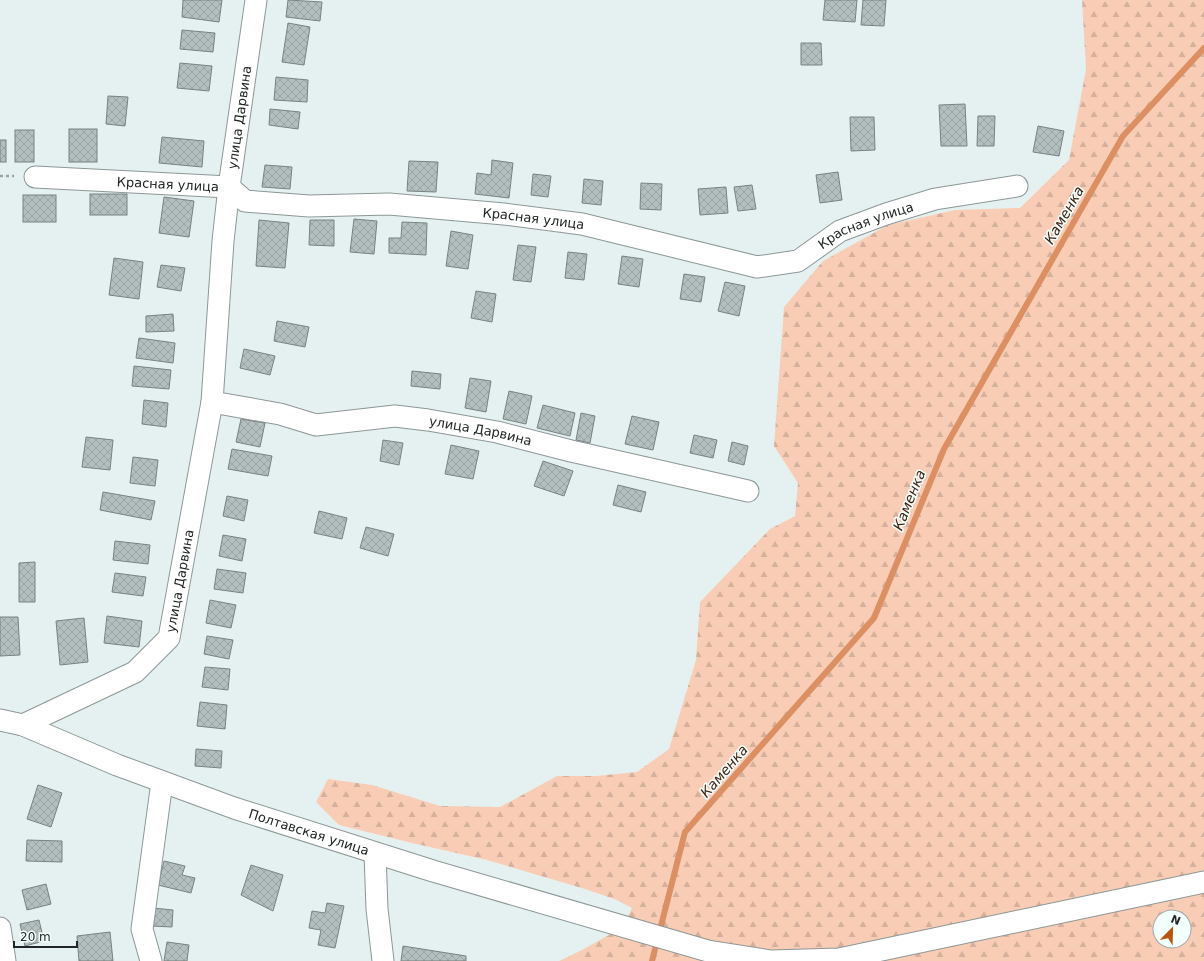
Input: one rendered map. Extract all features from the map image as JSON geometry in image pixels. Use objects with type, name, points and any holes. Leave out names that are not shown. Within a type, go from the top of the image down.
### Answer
[{"type":"street","name":"улица Дарвина","points":[[23,725],[135,672],[169,638],[212,402],[229,187],[256,0]]},
{"type":"street","name":"Красная улица","points":[[35,177],[229,187],[245,201],[309,206],[389,204],[504,214],[582,224],[758,267],[798,261],[840,231],[886,214],[935,199],[1017,186]]},
{"type":"street","name":"улица Дарвина","points":[[212,402],[280,414],[316,425],[395,416],[428,420],[497,432],[571,451],[748,491]]},
{"type":"street","name":"Полтавская улица","points":[[0,720],[23,725],[117,765],[234,808],[375,853],[708,951],[771,960],[839,959],[1204,882]]},
{"type":"street","points":[[151,961],[142,929],[162,782]]},
{"type":"street","points":[[375,853],[376,909],[383,961]]},
{"type":"street","points":[[0,928],[5,961]]},
{"type":"green space","points":[[1082,0],[1204,0],[1204,961],[559,961],[623,927],[632,908],[617,900],[585,889],[487,860],[339,825],[316,802],[328,779],[372,785],[440,806],[500,807],[557,776],[596,776],[637,772],[669,749],[696,660],[700,602],[770,529],[795,516],[798,483],[774,446],[784,307],[823,261],[888,225],[955,210],[1020,208],[1069,160],[1086,69]]},
{"type":"building","points":[[183,0],[222,0],[219,22],[182,17]]},
{"type":"building","points":[[288,0],[322,2],[320,21],[286,17]]},
{"type":"building","points":[[825,0],[857,0],[855,22],[823,20]]},
{"type":"building","points":[[863,0],[886,0],[884,26],[861,25]]},
{"type":"building","points":[[288,23],[310,27],[304,65],[282,62]]},
{"type":"building","points":[[182,30],[215,33],[213,52],[180,49]]},
{"type":"building","points":[[801,43],[821,43],[822,65],[801,65]]},
{"type":"building","points":[[180,63],[212,66],[209,91],[177,88]]},
{"type":"building","points":[[276,77],[308,80],[307,102],[274,100]]},
{"type":"building","points":[[108,96],[128,97],[125,126],[106,124]]},
{"type":"building","points":[[965,104],[967,146],[941,146],[939,105]]},
{"type":"building","points":[[270,109],[300,112],[298,129],[269,125]]},
{"type":"building","points":[[978,116],[995,116],[994,146],[977,146]]},
{"type":"building","points":[[850,117],[874,117],[875,150],[851,151]]},
{"type":"building","points":[[1038,126],[1064,131],[1059,156],[1033,152]]},
{"type":"building","points":[[69,129],[97,129],[97,162],[69,162]]},
{"type":"building","points":[[15,130],[34,130],[34,162],[15,162]]},
{"type":"building","points":[[162,137],[204,141],[202,167],[159,163]]},
{"type":"building","points":[[0,140],[6,140],[6,162],[0,162]]},
{"type":"building","points":[[492,160],[513,163],[509,198],[475,194],[477,173],[491,175]]},
{"type":"building","points":[[409,161],[438,162],[436,192],[407,191]]},
{"type":"building","points":[[265,165],[292,167],[290,189],[262,187]]},
{"type":"building","points":[[838,172],[842,200],[820,203],[816,175]]},
{"type":"building","points":[[533,174],[551,176],[548,197],[531,195]]},
{"type":"building","points":[[584,179],[603,181],[601,205],[582,203]]},
{"type":"building","points":[[641,183],[662,184],[661,210],[640,209]]},
{"type":"building","points":[[752,185],[756,209],[738,211],[734,187]]},
{"type":"building","points":[[726,187],[728,213],[700,215],[698,189]]},
{"type":"building","points":[[90,194],[127,194],[127,215],[90,215]]},
{"type":"building","points":[[23,195],[56,195],[56,222],[23,222]]},
{"type":"building","points":[[164,197],[194,201],[189,237],[159,233]]},
{"type":"building","points":[[354,219],[377,221],[374,254],[350,252]]},
{"type":"building","points":[[259,220],[289,223],[285,268],[256,266]]},
{"type":"building","points":[[310,220],[334,220],[334,246],[309,245]]},
{"type":"building","points":[[402,222],[427,223],[426,255],[389,253],[389,238],[401,238]]},
{"type":"building","points":[[451,231],[473,235],[468,269],[446,266]]},
{"type":"building","points":[[518,245],[536,247],[531,282],[513,280]]},
{"type":"building","points":[[568,252],[587,254],[584,280],[565,278]]},
{"type":"building","points":[[622,256],[643,259],[639,287],[618,284]]},
{"type":"building","points":[[114,258],[143,262],[139,299],[109,295]]},
{"type":"building","points":[[161,265],[185,268],[181,291],[157,287]]},
{"type":"building","points":[[684,274],[705,277],[701,302],[680,299]]},
{"type":"building","points":[[725,282],[745,286],[739,316],[718,311]]},
{"type":"building","points":[[476,291],[496,294],[492,322],[471,318]]},
{"type":"building","points":[[173,314],[174,331],[146,332],[146,316]]},
{"type":"building","points":[[277,321],[309,327],[305,347],[274,341]]},
{"type":"building","points":[[139,338],[175,343],[173,363],[136,358]]},
{"type":"building","points":[[244,349],[275,356],[270,375],[240,368]]},
{"type":"building","points":[[134,366],[171,370],[169,389],[132,386]]},
{"type":"building","points":[[412,371],[441,374],[440,389],[411,386]]},
{"type":"building","points":[[470,378],[491,381],[486,412],[465,408]]},
{"type":"building","points":[[509,391],[532,396],[526,424],[503,419]]},
{"type":"building","points":[[144,400],[168,403],[166,427],[142,424]]},
{"type":"building","points":[[543,405],[575,413],[570,436],[537,428]]},
{"type":"building","points":[[581,413],[595,416],[590,443],[576,440]]},
{"type":"building","points":[[632,416],[659,422],[653,450],[625,444]]},
{"type":"building","points":[[241,419],[265,423],[260,447],[236,442]]},
{"type":"building","points":[[694,435],[717,440],[713,458],[690,453]]},
{"type":"building","points":[[86,437],[113,440],[110,470],[82,467]]},
{"type":"building","points":[[383,440],[403,443],[399,465],[380,461]]},
{"type":"building","points":[[732,442],[748,446],[744,465],[728,461]]},
{"type":"building","points":[[451,445],[479,451],[473,479],[445,474]]},
{"type":"building","points":[[232,449],[272,456],[268,476],[228,469]]},
{"type":"building","points":[[133,457],[158,460],[155,486],[130,483]]},
{"type":"building","points":[[543,461],[573,471],[564,496],[534,486]]},
{"type":"building","points":[[618,485],[646,492],[641,512],[613,505]]},
{"type":"building","points":[[103,492],[155,501],[151,520],[100,510]]},
{"type":"building","points":[[227,496],[248,500],[244,521],[223,516]]},
{"type":"building","points":[[319,511],[347,518],[342,539],[314,533]]},
{"type":"building","points":[[366,527],[394,534],[388,556],[360,548]]},
{"type":"building","points":[[223,535],[246,539],[242,561],[219,556]]},
{"type":"building","points":[[115,541],[150,545],[148,564],[113,560]]},
{"type":"building","points":[[35,562],[35,602],[19,602],[19,563]]},
{"type":"building","points":[[217,569],[246,573],[243,593],[214,589]]},
{"type":"building","points":[[115,573],[146,577],[143,596],[112,592]]},
{"type":"building","points":[[210,600],[236,605],[231,628],[206,623]]},
{"type":"building","points":[[107,616],[142,621],[139,647],[104,643]]},
{"type":"building","points":[[0,617],[18,617],[20,655],[0,656]]},
{"type":"building","points":[[84,618],[88,662],[60,665],[56,621]]},
{"type":"building","points":[[207,636],[233,640],[229,659],[204,654]]},
{"type":"building","points":[[205,667],[230,669],[228,690],[202,687]]},
{"type":"building","points":[[200,702],[227,705],[225,729],[197,726]]},
{"type":"building","points":[[196,749],[222,751],[221,768],[195,766]]},
{"type":"building","points":[[38,785],[62,793],[51,827],[27,819]]},
{"type":"building","points":[[27,840],[62,841],[62,862],[26,861]]},
{"type":"building","points":[[164,861],[185,866],[182,875],[195,878],[191,893],[158,885]]},
{"type":"building","points":[[251,865],[283,875],[273,911],[241,895]]},
{"type":"building","points":[[46,884],[51,904],[27,910],[22,890]]},
{"type":"building","points":[[327,903],[344,906],[335,948],[318,945],[321,930],[309,928],[312,911],[325,913]]},
{"type":"building","points":[[153,908],[173,910],[172,927],[151,926]]},
{"type":"building","points":[[39,920],[44,941],[25,946],[20,924]]},
{"type":"building","points":[[110,932],[113,961],[79,961],[77,936]]},
{"type":"building","points":[[167,942],[189,945],[187,961],[164,961]]},
{"type":"building","points":[[403,946],[466,956],[466,961],[401,961]]},
{"type":"waterway","name":"Каменка","points":[[652,961],[685,832],[874,618],[944,449],[1123,136],[1204,48]]}]
